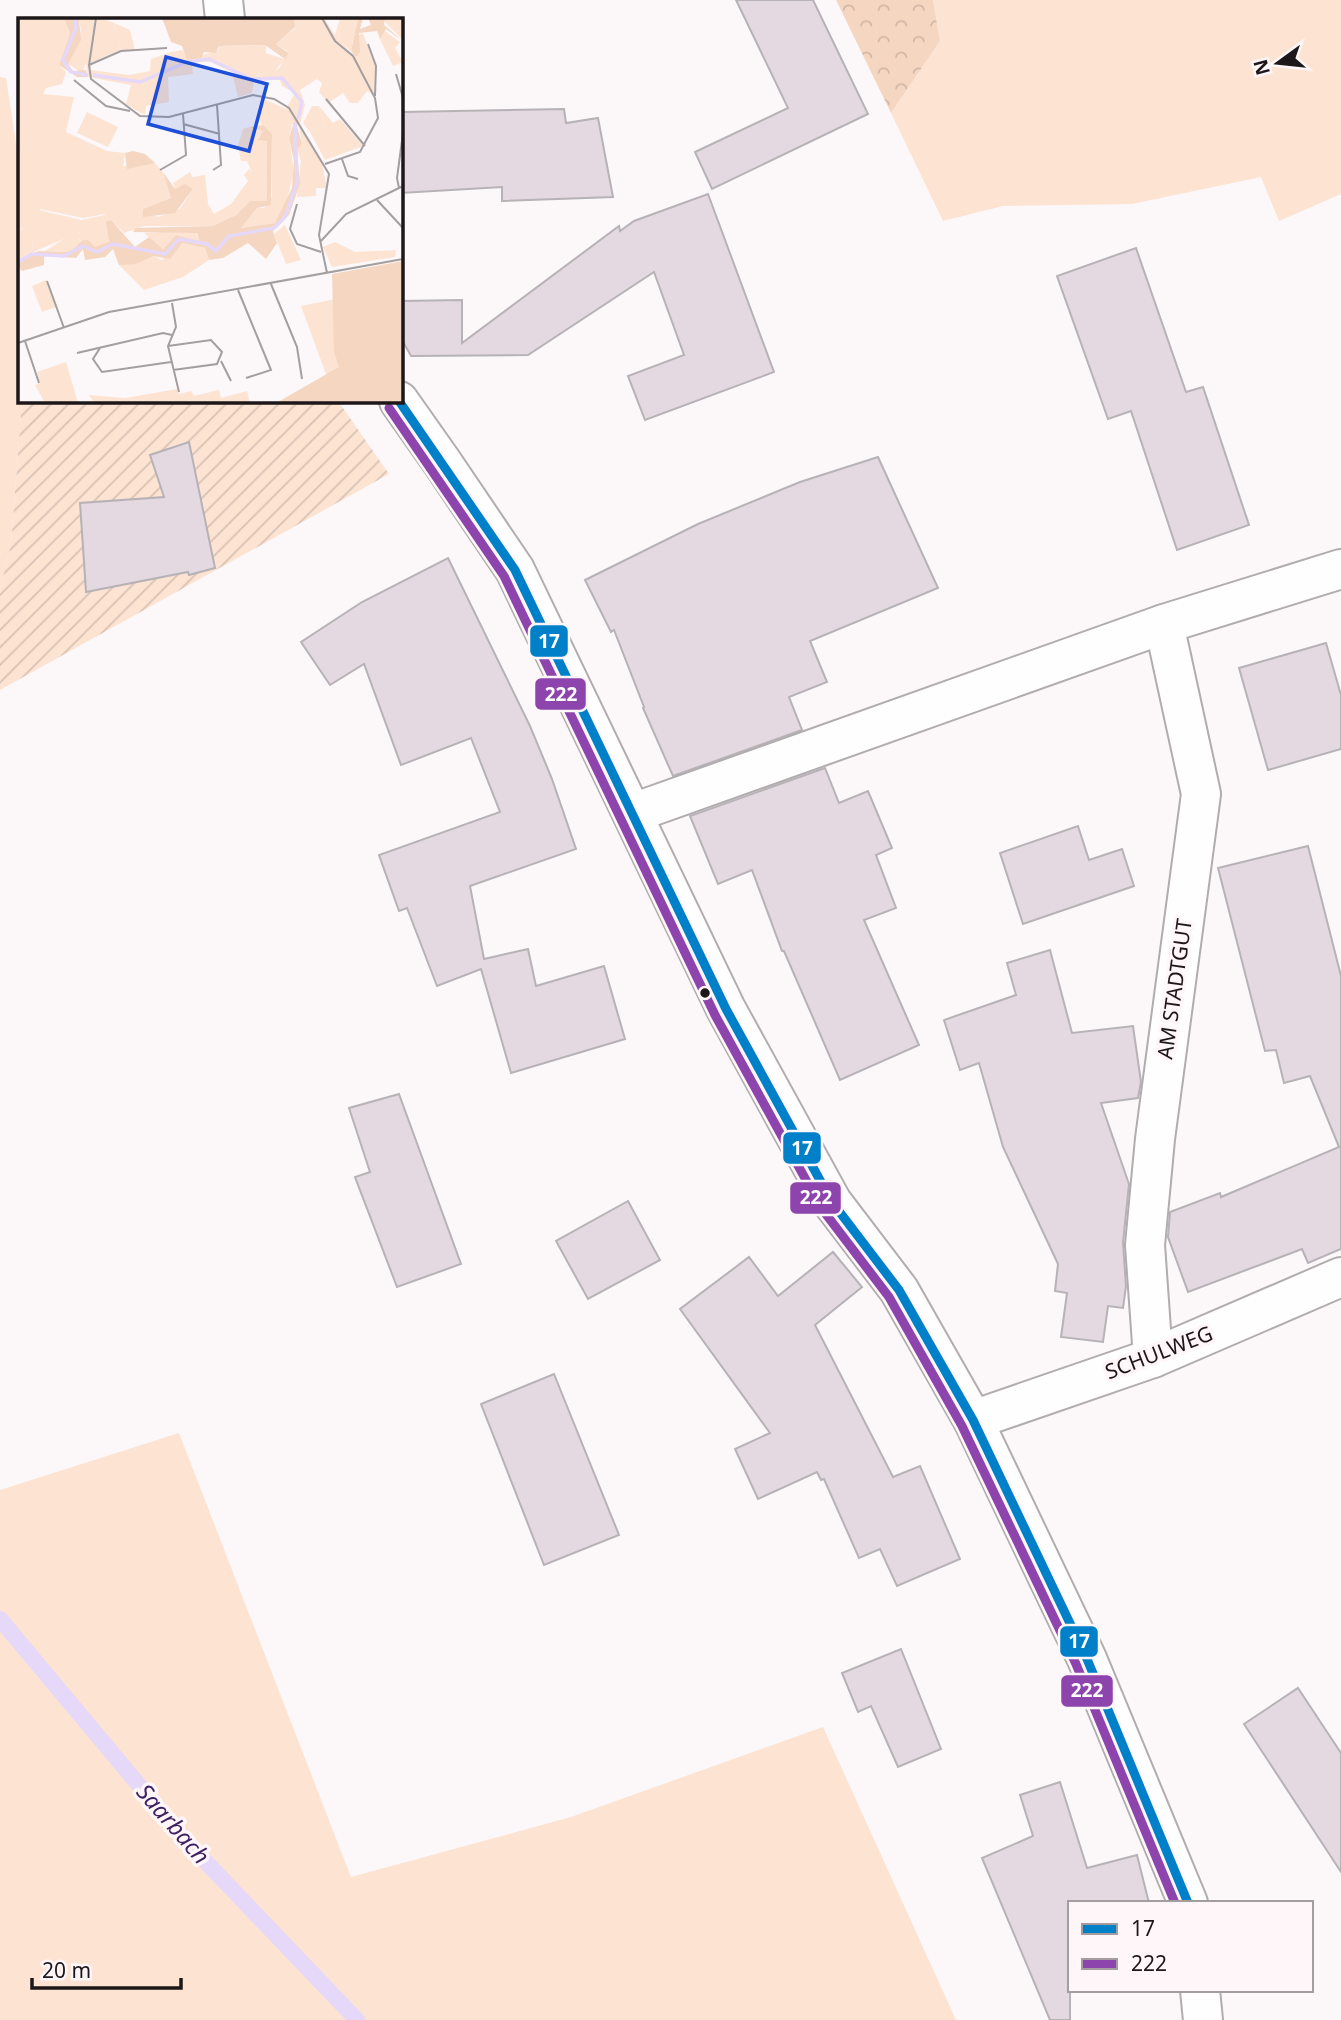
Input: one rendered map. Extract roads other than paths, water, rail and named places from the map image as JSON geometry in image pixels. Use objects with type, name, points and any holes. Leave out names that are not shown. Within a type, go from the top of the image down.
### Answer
[{"type":"street","points":[[223,0],[225,18]]},
{"type":"street","points":[[399,402],[515,570],[726,1009],[832,1202],[899,1290],[973,1420],[1087,1659],[1187,1901]]},
{"type":"street","points":[[633,813],[1164,624],[1341,569]]},
{"type":"street","name":"AM STADTGUT","points":[[1153,1357],[1146,1231],[1155,1139],[1201,794],[1164,624]]},
{"type":"street","name":"SCHULWEG","points":[[973,1420],[1153,1357],[1341,1277]]},
{"type":"street","points":[[1200,1992],[1203,2020]]},
{"type":"waterway","name":"Saarbach","points":[[0,1619],[184,1839],[357,2020]]}]
